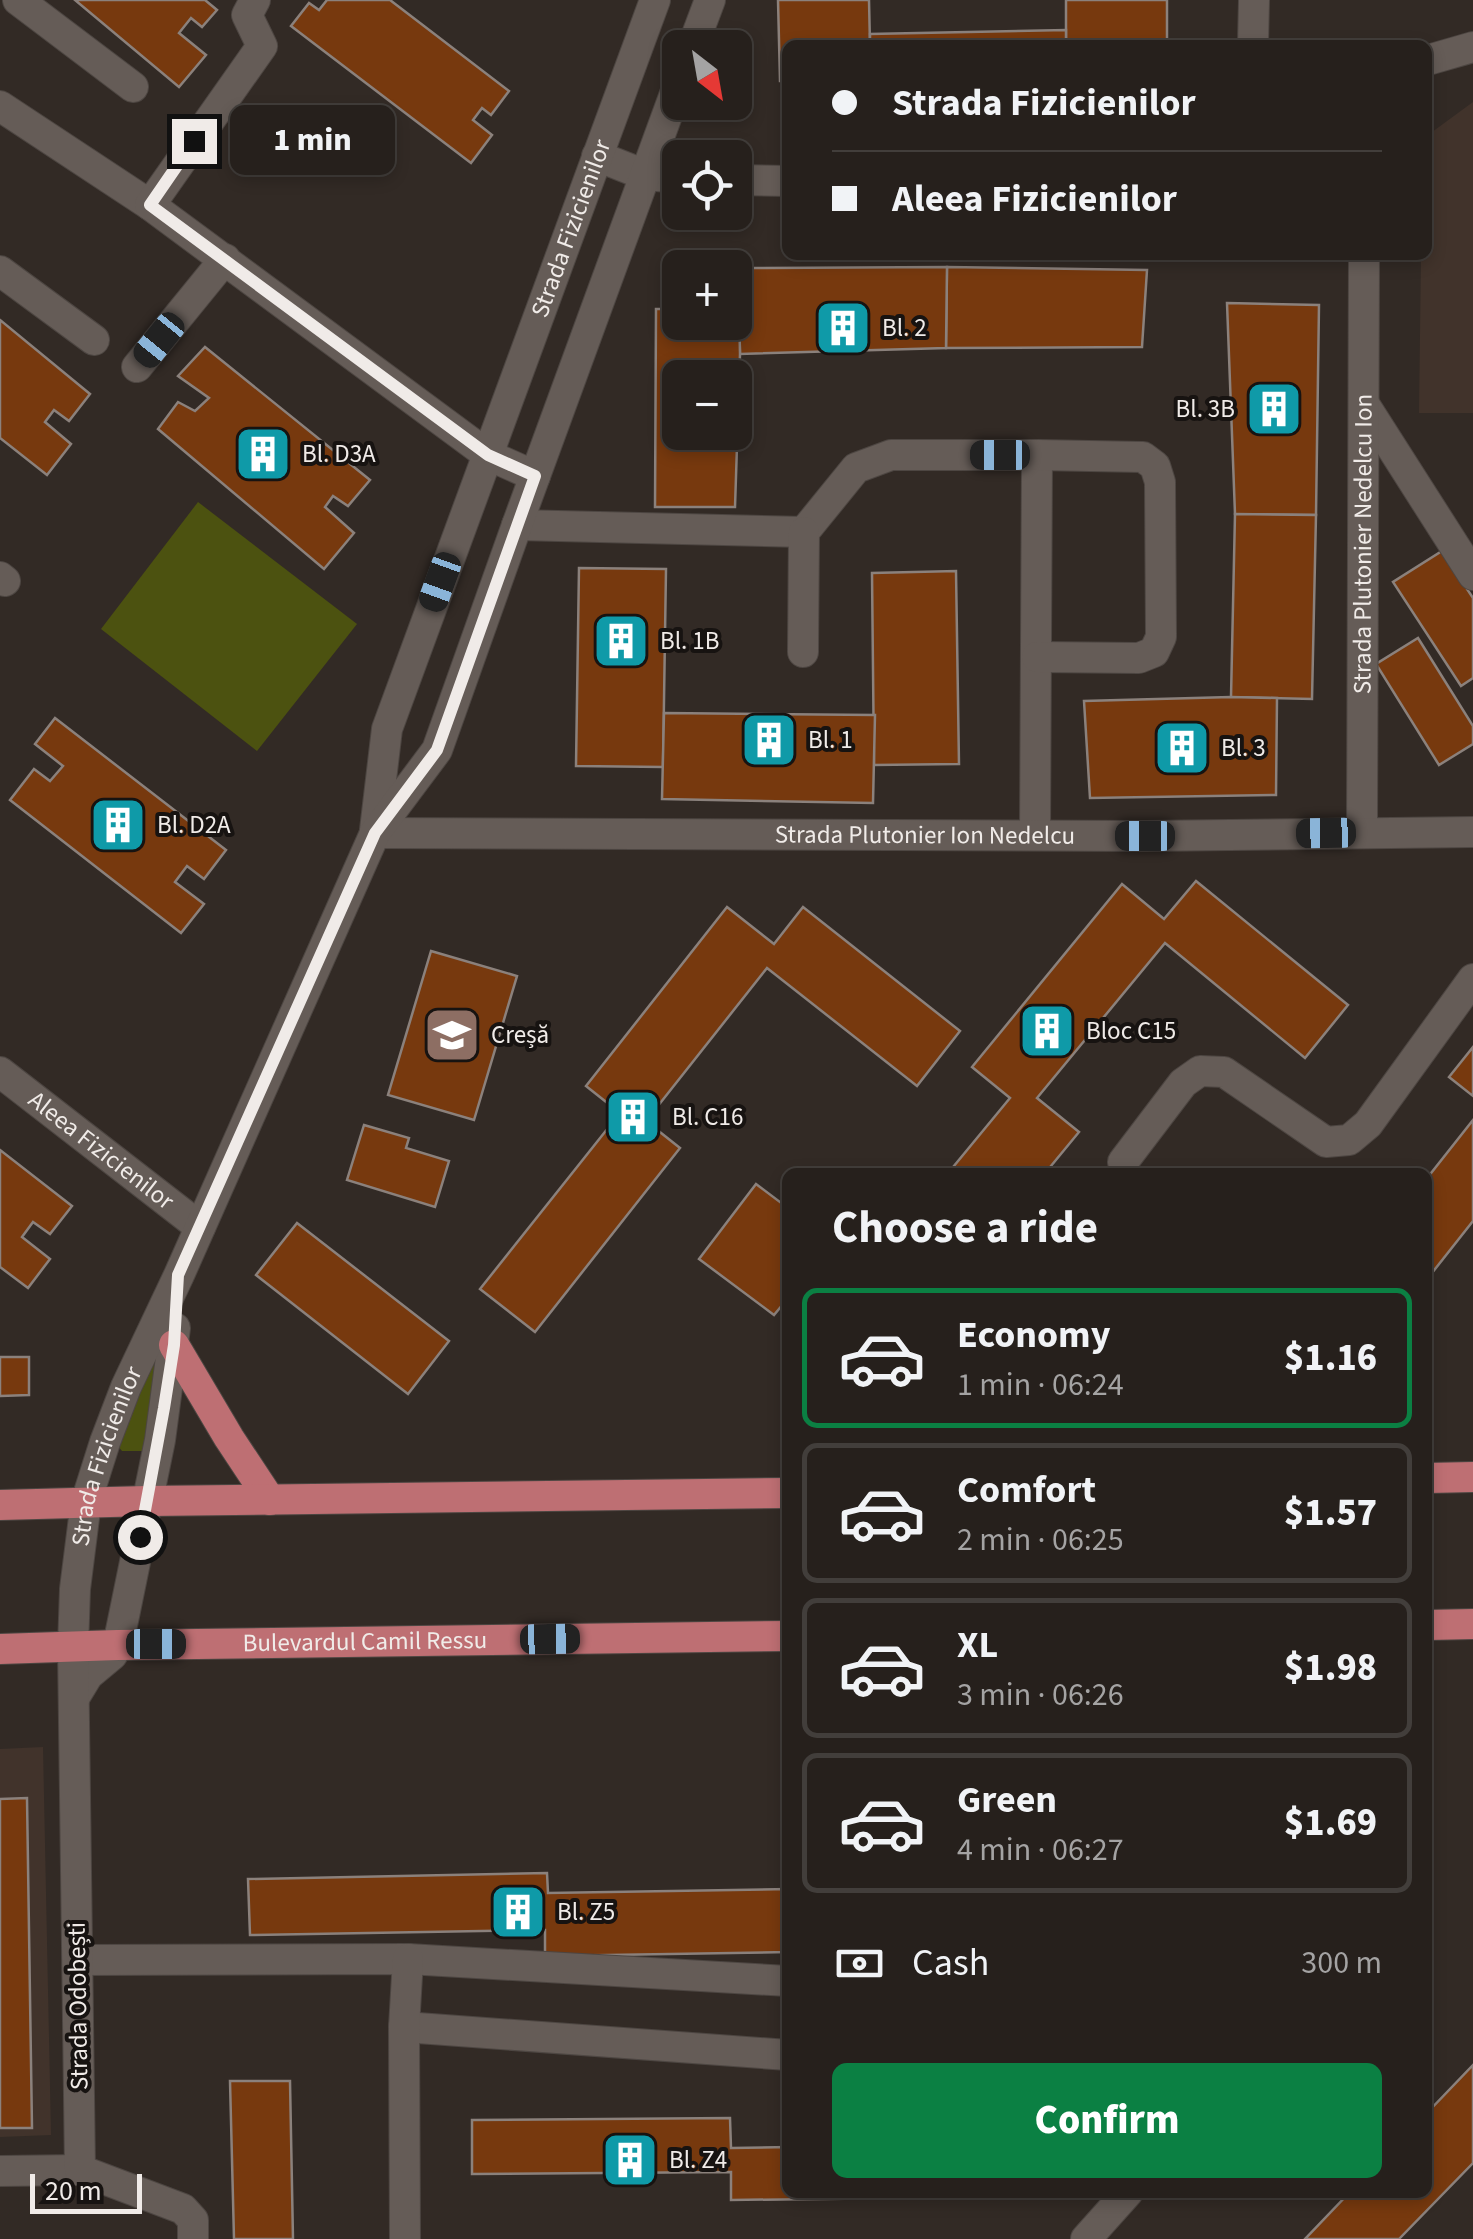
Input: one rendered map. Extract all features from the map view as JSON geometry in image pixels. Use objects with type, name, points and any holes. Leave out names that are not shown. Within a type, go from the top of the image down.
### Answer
[{"type":"main road","points":[[174,1345],[270,1500]]},
{"type":"main road","points":[[1432,1478],[1473,1477]]},
{"type":"main road","points":[[0,1505],[782,1493]]},
{"type":"main road","points":[[1432,1625],[1473,1624]]},
{"type":"main road","name":"Bulevardul Camil Ressu","points":[[0,1648],[782,1636]]},
{"type":"street","points":[[18,0],[133,88]]},
{"type":"street","points":[[150,205],[262,46],[248,14],[255,0]]},
{"type":"street","name":"Strada Fizicienilor","points":[[375,833],[387,729],[655,0]]},
{"type":"street","points":[[699,30],[710,0]]},
{"type":"street","points":[[1253,40],[1254,0]]},
{"type":"street","points":[[1432,59],[1473,47]]},
{"type":"street","points":[[1,108],[226,259],[488,455],[535,476]]},
{"type":"street","name":"Strada Fizicienilor","points":[[73,1647],[75,1589],[86,1502],[126,1387],[375,833],[437,750],[665,120]]},
{"type":"street","points":[[597,156],[645,175],[662,176]]},
{"type":"street","points":[[752,180],[782,180]]},
{"type":"street","points":[[137,368],[226,259]]},
{"type":"street","name":"Strada Plutonier Nedelcu Ion","points":[[1362,832],[1364,260]]},
{"type":"street","points":[[0,271],[94,340]]},
{"type":"street","points":[[1364,404],[1473,575]]},
{"type":"street","points":[[803,652],[804,532],[856,468],[891,455],[1143,457],[1155,466],[1160,482],[1160,637],[1154,652],[1139,658],[1037,657]]},
{"type":"street","points":[[1034,835],[1037,455]]},
{"type":"street","points":[[517,525],[804,532]]},
{"type":"street","name":"Strada Plutonier Ion Nedelcu","points":[[375,833],[1473,832]]},
{"type":"street","points":[[1123,1162],[1183,1083],[1200,1071],[1224,1072],[1326,1142],[1349,1140],[1368,1124],[1473,979]]},
{"type":"street","name":"Aleea Fizicienilor","points":[[0,1072],[200,1226]]},
{"type":"street","name":"Strada Fizicienilor","points":[[118,1644],[160,1440],[174,1345],[178,1275]]},
{"type":"street","points":[[74,1698],[88,1676],[112,1656],[118,1644]]},
{"type":"street","name":"Strada Odobești","points":[[73,1647],[80,2170]]},
{"type":"street","points":[[406,2239],[404,2027],[408,1959]]},
{"type":"street","points":[[78,1960],[408,1959],[782,1981]]},
{"type":"street","points":[[404,2027],[782,2055]]},
{"type":"street","points":[[0,2171],[80,2170],[183,2209],[192,2220],[193,2239]]},
{"type":"street","points":[[1086,2239],[1123,2198]]},
{"type":"shaded area","points":[[1473,102],[1473,413],[1419,413],[1421,260],[1432,260],[1432,132]]},
{"type":"shaded area","points":[[43,1747],[51,2135],[0,2137],[0,1749]]},
{"type":"green space","points":[[198,502],[357,624],[257,751],[101,629]]},
{"type":"green space","points":[[164,1320],[143,1451],[122,1451],[117,1445]]},
{"type":"building","points":[[75,0],[205,0],[217,10],[202,27],[191,18],[179,33],[206,55],[179,87]]},
{"type":"building","points":[[327,0],[390,0],[509,91],[491,115],[482,108],[473,120],[492,135],[471,163],[291,26],[309,3],[319,10]]},
{"type":"building","points":[[778,0],[869,0],[870,40],[782,40],[780,81]]},
{"type":"building","points":[[1066,0],[1167,0],[1167,40],[1066,40]]},
{"type":"building","points":[[1066,30],[1066,40],[870,40],[870,34]]},
{"type":"building","points":[[947,267],[1147,270],[1142,347],[946,348]]},
{"type":"building","name":"Bl. 2","points":[[947,267],[946,348],[740,354],[740,340],[752,340],[752,268]]},
{"type":"building","name":"Bl. 3B","points":[[1227,303],[1319,305],[1316,515],[1235,514]]},
{"type":"building","points":[[656,309],[662,309],[662,340],[740,340],[740,360],[662,360],[662,450],[737,450],[735,507],[655,507]]},
{"type":"building","points":[[0,320],[90,394],[69,421],[54,410],[45,422],[71,444],[47,475],[0,438]]},
{"type":"building","name":"Bl. D3A","points":[[205,347],[370,480],[348,506],[333,496],[325,507],[354,533],[324,569],[158,429],[178,402],[195,411],[209,398],[178,376]]},
{"type":"building","points":[[1235,514],[1316,515],[1312,699],[1231,697]]},
{"type":"building","points":[[1442,551],[1473,598],[1473,678],[1461,686],[1393,582]]},
{"type":"building","name":"Bl. 1B","points":[[579,568],[666,569],[663,767],[576,766]]},
{"type":"building","points":[[956,571],[959,764],[874,765],[872,573]]},
{"type":"building","points":[[1418,638],[1473,726],[1473,744],[1439,765],[1376,664]]},
{"type":"building","name":"Bl. 3","points":[[1277,698],[1276,795],[1090,798],[1084,701]]},
{"type":"building","name":"Bl. 1","points":[[664,713],[875,715],[873,803],[662,799]]},
{"type":"building","name":"Bl. D2A","points":[[55,718],[226,850],[204,879],[187,866],[175,882],[204,904],[181,933],[10,800],[34,769],[50,781],[63,766],[35,744]]},
{"type":"building","name":"Bloc C15","points":[[1196,881],[1348,1005],[1305,1058],[1165,943],[1037,1098],[1079,1132],[1049,1168],[952,1168],[1010,1098],[972,1067],[1122,884],[1164,919]]},
{"type":"building","name":"Bl. C16","points":[[727,907],[774,944],[803,907],[960,1031],[917,1086],[767,968],[646,1121],[680,1148],[535,1332],[480,1289],[620,1113],[586,1086]]},
{"type":"building","name":"Creșă","points":[[431,951],[517,976],[474,1120],[388,1095]]},
{"type":"building","points":[[1473,1047],[1473,1096],[1449,1077]]},
{"type":"building","points":[[1473,1120],[1473,1221],[1432,1273],[1432,1172]]},
{"type":"building","points":[[364,1125],[409,1138],[406,1148],[449,1161],[435,1207],[347,1180]]},
{"type":"building","points":[[0,1150],[72,1206],[50,1234],[33,1222],[22,1237],[50,1259],[28,1288],[0,1267]]},
{"type":"building","points":[[756,1184],[782,1204],[782,1305],[774,1315],[699,1259]]},
{"type":"building","points":[[297,1223],[449,1341],[408,1394],[256,1275]]},
{"type":"building","points":[[0,1357],[29,1357],[29,1395],[0,1396]]},
{"type":"building","points":[[27,1798],[32,2128],[0,2128],[0,1799]]},
{"type":"building","name":"Bl. Z5","points":[[547,1873],[548,1893],[782,1889],[782,1952],[545,1956],[545,1930],[250,1935],[248,1879]]},
{"type":"building","points":[[1473,2065],[1473,2163],[1399,2239],[1305,2239],[1344,2198],[1432,2198],[1432,2108]]},
{"type":"building","points":[[230,2081],[290,2081],[293,2239],[234,2239]]},
{"type":"building","name":"Bl. Z4","points":[[730,2118],[731,2148],[782,2147],[782,2198],[903,2198],[731,2200],[731,2172],[472,2174],[472,2120]]},
{"type":"place","name":"Bl. 2","points":[[843,328]]},
{"type":"place","name":"Bl. 3B","points":[[1274,409]]},
{"type":"place","name":"Bl. D3A","points":[[263,454]]},
{"type":"place","name":"Bl. 1B","points":[[621,641]]},
{"type":"place","name":"Bl. 1","points":[[769,740]]},
{"type":"place","name":"Bl. 3","points":[[1182,748]]},
{"type":"place","name":"Bl. D2A","points":[[118,825]]},
{"type":"place","name":"Bloc C15","points":[[1047,1031]]},
{"type":"place","name":"Creșă","points":[[452,1035]]},
{"type":"place","name":"Bl. C16","points":[[633,1117]]},
{"type":"place","name":"Bl. Z5","points":[[518,1912]]},
{"type":"place","name":"Bl. Z4","points":[[630,2160]]},
{"type":"route","points":[[140,1537],[174,1345],[178,1275],[375,833],[437,750],[535,476],[488,455],[150,205],[194,141]]}]
